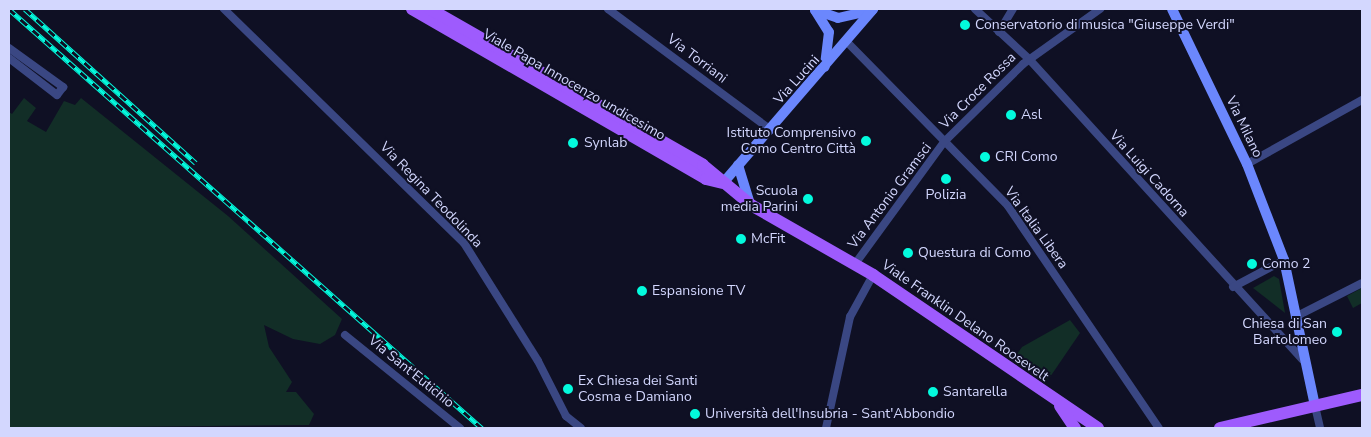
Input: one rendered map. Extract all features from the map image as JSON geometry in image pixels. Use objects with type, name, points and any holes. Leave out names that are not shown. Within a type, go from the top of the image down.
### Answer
[{"type":"main road","name":"Viale Papa Innocenzo undicesimo","points":[[412,9],[706,179],[723,183]]},
{"type":"main road","name":"Viale Papa Innocenzo undicesimo","points":[[430,9],[703,165],[751,205],[855,264]]},
{"type":"main road","name":"Viale Franklin Delano Roosevelt","points":[[855,264],[1058,404],[1098,428]]},
{"type":"main road","points":[[1220,428],[1362,395]]},
{"type":"main road","points":[[1341,400],[1362,402]]},
{"type":"main road","name":"Viale Franklin Delano Roosevelt","points":[[1058,404],[1075,428]]},
{"type":"street","name":"Via Regina Teodolinda","points":[[224,9],[464,243],[538,361],[566,416],[581,428]]},
{"type":"street","name":"Via Torriani","points":[[608,9],[771,130]]},
{"type":"street","points":[[814,9],[838,18],[873,10]]},
{"type":"street","points":[[814,9],[829,32],[824,71]]},
{"type":"street","name":"Via Luigi Cadorna","points":[[975,9],[1029,59],[1233,287],[1302,359]]},
{"type":"street","points":[[998,32],[1013,9]]},
{"type":"street","name":"Via Croce Rossa","points":[[944,142],[1029,59],[1100,9]]},
{"type":"street","name":"Via Milano","points":[[1172,9],[1247,164],[1284,260],[1302,359],[1320,428]]},
{"type":"street","name":"Via Lucini","points":[[723,183],[824,71],[873,10]]},
{"type":"street","name":"Via Italia Libera","points":[[848,42],[1008,206],[1159,428]]},
{"type":"street","points":[[9,48],[62,87],[57,95],[9,58]]},
{"type":"street","points":[[1247,164],[1362,100]]},
{"type":"street","name":"Via Antonio Gramsci","points":[[855,264],[944,142]]},
{"type":"street","points":[[738,165],[751,205]]},
{"type":"street","points":[[1233,287],[1284,260]]},
{"type":"street","points":[[826,428],[850,317],[873,275]]},
{"type":"street","points":[[1295,317],[1362,283]]},
{"type":"street","name":"Via Sant'Eutichio","points":[[345,335],[460,428]]},
{"type":"green space","points":[[24,98],[36,108],[27,121],[46,132],[64,101],[75,105],[81,98],[228,216],[342,319],[335,335],[320,344],[293,339],[264,325],[269,347],[292,382],[286,392],[296,392],[314,414],[309,425],[9,428],[9,112],[12,114]]},
{"type":"green space","points":[[1274,276],[1279,279],[1285,313],[1253,288]]},
{"type":"green space","points":[[1362,288],[1362,303],[1353,308],[1347,296]]},
{"type":"green space","points":[[1070,320],[1080,333],[1048,380],[1015,357],[1022,347]]},
{"type":"railway","points":[[9,9],[482,428]]},
{"type":"railway","points":[[25,9],[196,163]]},
{"type":"place","name":"Conservatorio di musica \"Giuseppe Verdi\"","points":[[965,25]]},
{"type":"place","name":"Asl","points":[[1011,115]]},
{"type":"place","name":"Istituto Comprensivo Como Centro Città","points":[[866,141]]},
{"type":"place","name":"Synlab","points":[[573,143]]},
{"type":"place","name":"CRI Como","points":[[985,157]]},
{"type":"place","name":"Polizia","points":[[946,179]]},
{"type":"place","name":"Scuola media Parini","points":[[808,199]]},
{"type":"place","name":"McFit","points":[[741,239]]},
{"type":"place","name":"Questura di Como","points":[[908,253]]},
{"type":"place","name":"Como 2","points":[[1252,264]]},
{"type":"place","name":"Espansione TV","points":[[642,291]]},
{"type":"place","name":"Chiesa di San Bartolomeo","points":[[1337,332]]},
{"type":"place","name":"Ex Chiesa dei Santi Cosma e Damiano","points":[[568,389]]},
{"type":"place","name":"Santarella","points":[[933,392]]},
{"type":"place","name":"Università dell'Insubria - Sant'Abbondio","points":[[695,414]]}]
